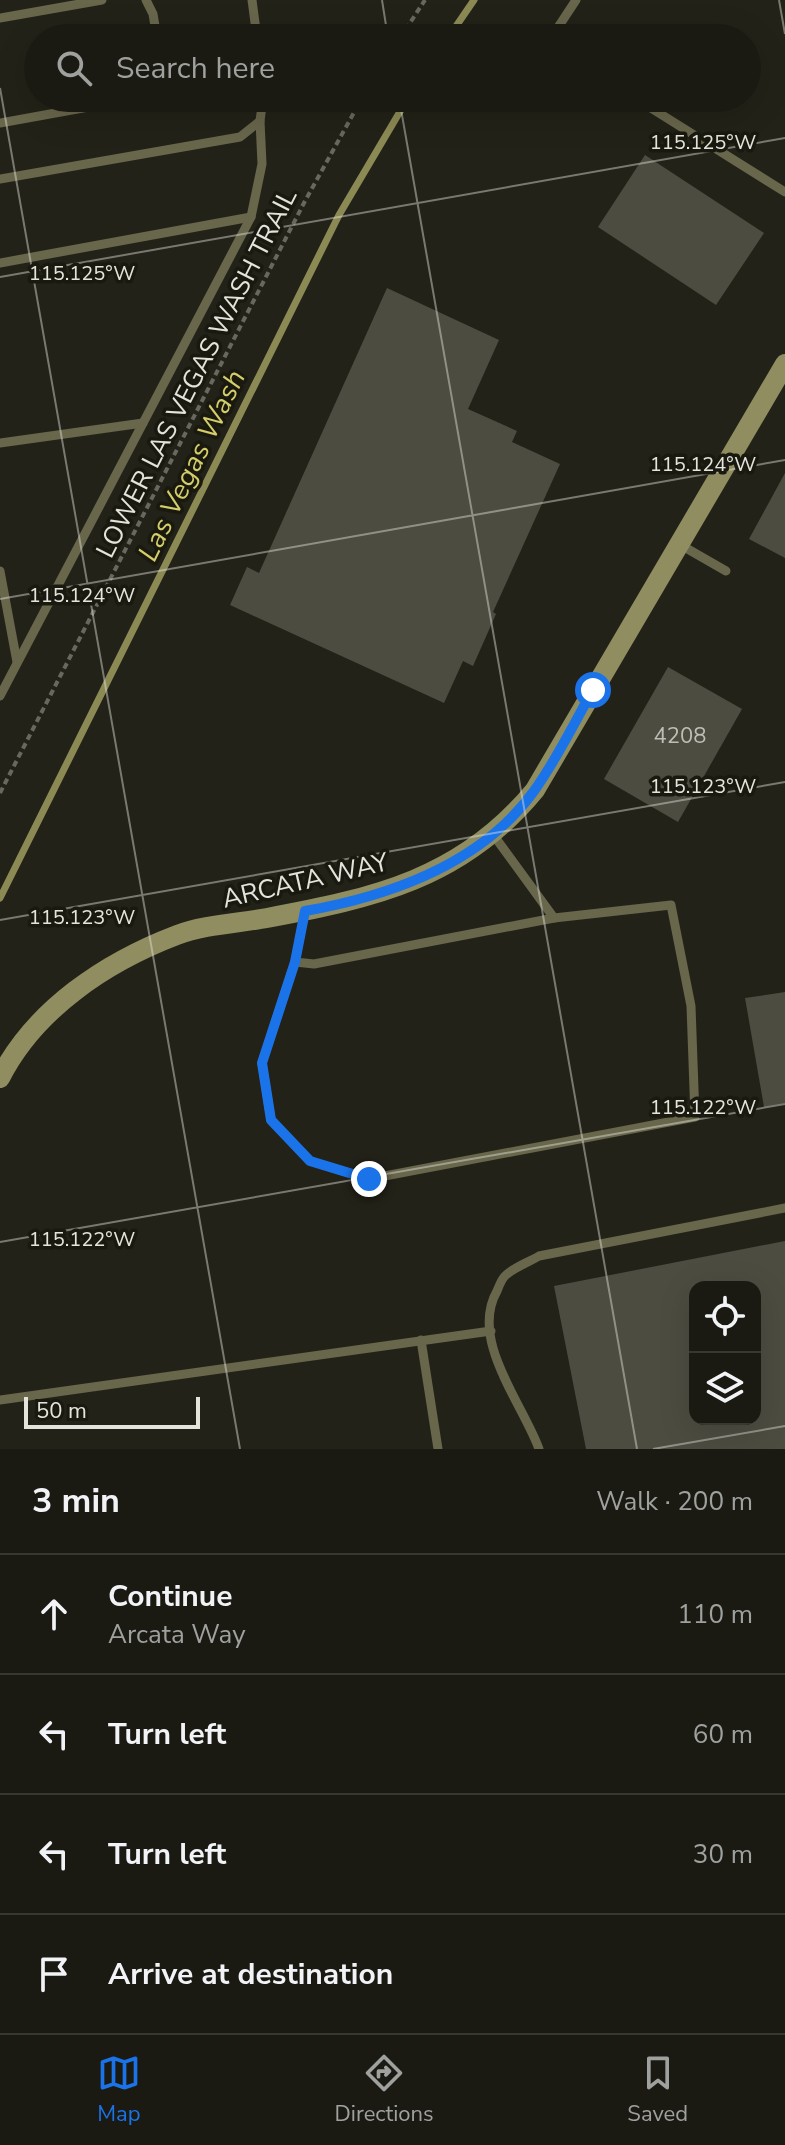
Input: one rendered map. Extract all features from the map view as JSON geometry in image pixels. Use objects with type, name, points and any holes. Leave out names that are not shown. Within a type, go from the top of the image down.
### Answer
[{"type":"street","name":"ARCATA WAY","points":[[0,1078],[10,1058],[58,1003],[98,973],[178,934],[305,911],[397,889],[457,860],[513,817],[535,790],[785,364]]},
{"type":"lane","points":[[0,18],[102,0]]},
{"type":"lane","points":[[146,0],[155,24]]},
{"type":"lane","points":[[252,0],[255,24]]},
{"type":"lane","points":[[560,24],[576,0]]},
{"type":"lane","points":[[0,123],[61,112]]},
{"type":"lane","points":[[0,696],[251,217],[262,164],[261,112]]},
{"type":"lane","points":[[657,112],[785,192]]},
{"type":"lane","points":[[0,179],[240,137],[260,121]]},
{"type":"lane","points":[[0,263],[251,217]]},
{"type":"lane","points":[[0,443],[143,423]]},
{"type":"lane","points":[[679,544],[726,571]]},
{"type":"lane","points":[[0,571],[18,663]]},
{"type":"lane","points":[[492,833],[554,918]]},
{"type":"lane","points":[[295,962],[314,964],[554,918],[671,905],[691,1006],[695,1117],[369,1179],[310,1161],[271,1120],[262,1063],[295,962],[305,911]]},
{"type":"lane","points":[[539,1449],[498,1366],[489,1322],[493,1296],[505,1275],[539,1256],[785,1208]]},
{"type":"lane","points":[[0,1400],[491,1331]]},
{"type":"lane","points":[[421,1340],[438,1449]]},
{"type":"path","points":[[409,24],[425,0]]},
{"type":"path","name":"LOWER LAS VEGAS WASH TRAIL","points":[[0,793],[305,201],[354,112]]},
{"type":"building","points":[[645,155],[764,233],[716,305],[598,227]]},
{"type":"building","points":[[387,288],[499,340],[468,409],[517,431],[512,442],[560,464],[493,612],[496,614],[473,666],[463,661],[444,703],[230,605],[247,567],[259,573]]},
{"type":"building","points":[[785,473],[785,558],[749,539]]},
{"type":"building","points":[[668,667],[742,709],[678,822],[604,779]]},
{"type":"building","points":[[785,992],[785,1103],[764,1107],[745,998]]},
{"type":"building","points":[[785,1241],[785,1449],[586,1449],[554,1286]]},
{"type":"waterway","name":"Las Vegas Wash","points":[[458,24],[474,0]]},
{"type":"waterway","name":"Las Vegas Wash","points":[[0,898],[339,215],[400,112]]},
{"type":"route","points":[[369,1179],[310,1161],[271,1120],[262,1063],[295,962],[305,911],[397,889],[457,860],[513,817],[535,790],[593,690]]}]
